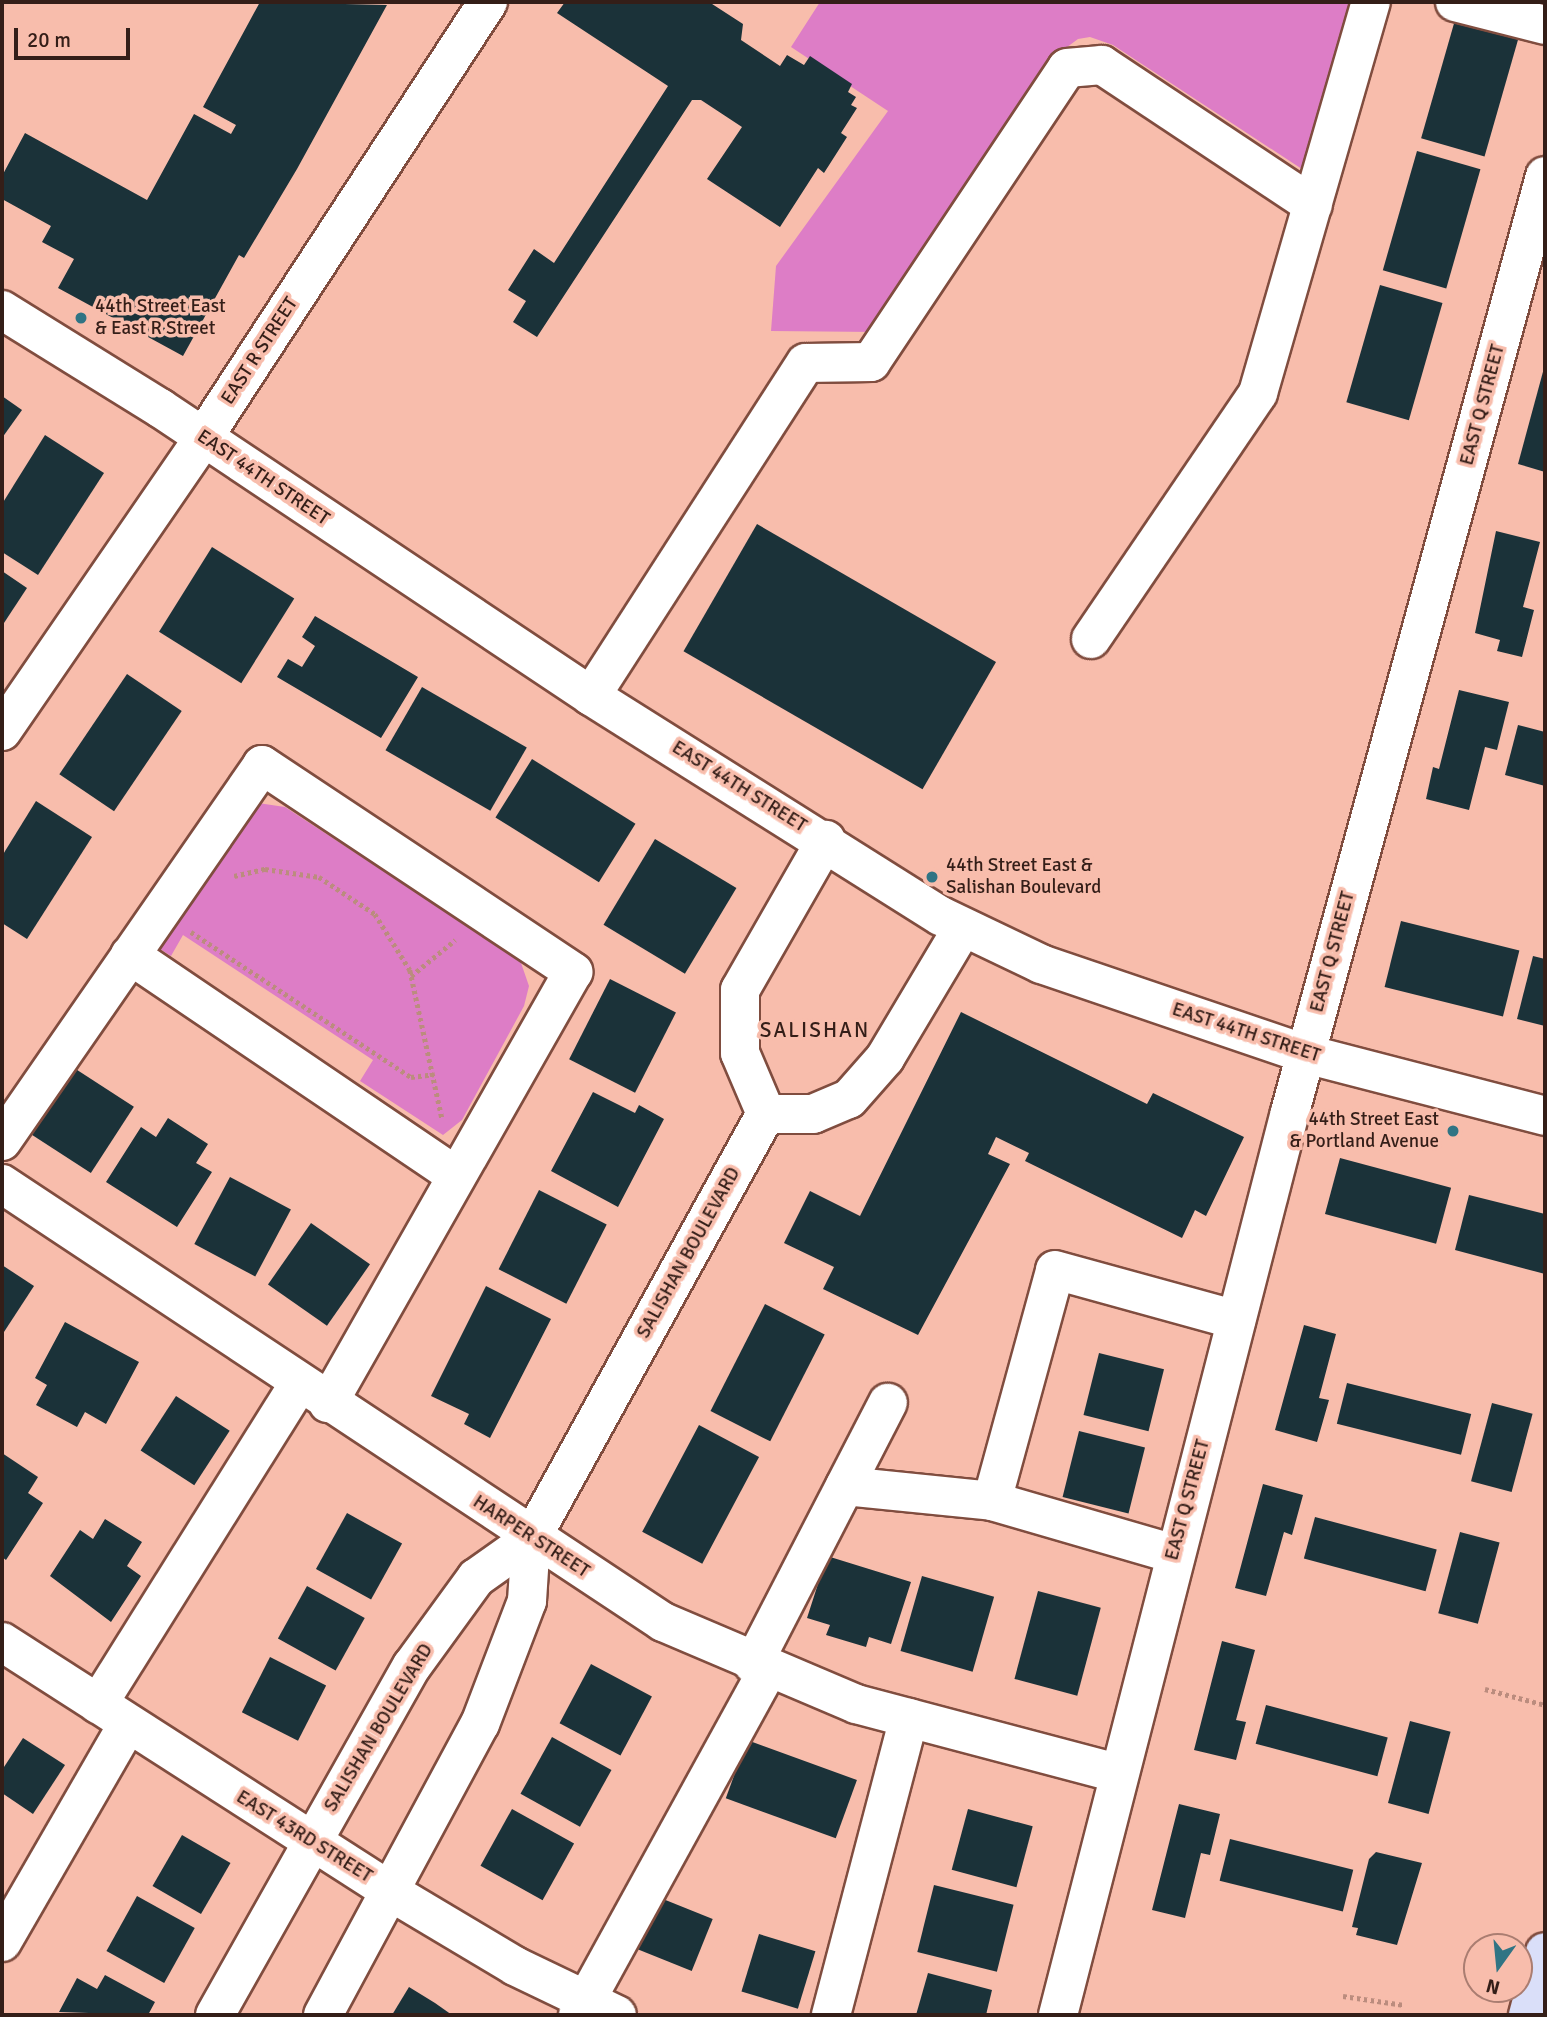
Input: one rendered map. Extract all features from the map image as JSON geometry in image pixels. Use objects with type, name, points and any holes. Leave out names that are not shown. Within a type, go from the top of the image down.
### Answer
[{"type":"main road","points":[[1528,2015],[1544,1962]]},
{"type":"street","name":"EAST R STREET","points":[[2,731],[203,438],[487,2]]},
{"type":"street","points":[[1091,639],[1258,393],[1371,2]]},
{"type":"street","points":[[1455,2],[1545,25]]},
{"type":"street","points":[[591,696],[806,363],[871,362],[1067,68],[1102,65],[1313,205]]},
{"type":"street","name":"EAST Q STREET","points":[[1058,2015],[1117,1773],[1306,1054],[1545,176]]},
{"type":"street","name":"EAST 44TH STREET","points":[[2,310],[203,438],[591,696],[963,927],[1041,964],[1306,1054],[1545,1115]]},
{"type":"street","points":[[2,1140],[262,765],[573,972],[456,1176],[314,1393],[113,1714],[2,1942]]},
{"type":"street","points":[[826,840],[738,999],[740,1053],[766,1114],[813,1114],[849,1099],[885,1058],[963,927]]},
{"type":"street","points":[[130,955],[456,1176]]},
{"type":"street","name":"SALISHAN BOULEVARD","points":[[323,2015],[480,1724],[527,1601],[531,1539],[766,1114]]},
{"type":"street","name":"HARPER STREET","points":[[2,1184],[531,1539],[663,1622],[761,1667],[909,1718],[1117,1773]]},
{"type":"street","points":[[992,1501],[1055,1270],[1236,1320]]},
{"type":"street","points":[[594,2010],[761,1667],[845,1486],[888,1403]]},
{"type":"street","points":[[845,1486],[992,1501],[1174,1553]]},
{"type":"street","name":"SALISHAN BOULEVARD","points":[[215,2015],[389,1704],[436,1633],[490,1563],[531,1539]]},
{"type":"street","name":"EAST 43RD STREET","points":[[2,1642],[312,1843],[515,1966],[594,2010]]},
{"type":"street","points":[[831,2015],[909,1718]]},
{"type":"path","points":[[230,877],[291,869],[330,883],[375,915],[411,976],[434,1074],[443,1138],[456,1176]]},
{"type":"path","points":[[411,976],[465,932],[481,911]]},
{"type":"path","points":[[130,955],[178,924],[411,1077],[434,1074]]},
{"type":"path","points":[[1485,1689],[1545,1705]]},
{"type":"path","points":[[1343,1996],[1404,2005]]},
{"type":"shaded area","points":[[820,2],[1351,2],[1311,175],[1113,45],[1090,37],[1078,39],[1059,53],[877,332],[771,331],[776,266],[888,111],[791,47]]},
{"type":"shaded area","points":[[258,803],[285,807],[520,960],[529,986],[524,1006],[462,1120],[443,1135],[360,1081],[373,1060],[183,935],[171,956],[157,947]]},
{"type":"building","points":[[260,2],[387,5],[297,169],[244,258],[239,255],[183,356],[58,288],[74,259],[42,242],[51,226],[2,199],[2,176],[25,133],[147,200],[194,114],[231,134],[236,125],[203,107]]},
{"type":"building","points":[[565,2],[709,2],[743,24],[741,40],[780,66],[787,55],[804,65],[810,56],[852,84],[848,92],[856,97],[851,105],[857,108],[841,133],[847,137],[824,173],[818,168],[780,227],[707,179],[742,127],[701,100],[692,100],[537,337],[513,322],[526,301],[508,290],[534,249],[554,263],[668,86],[557,13]]},
{"type":"building","points":[[1455,20],[1518,38],[1485,156],[1421,138]]},
{"type":"building","points":[[1417,151],[1480,169],[1446,288],[1383,270]]},
{"type":"building","points":[[1380,285],[1442,303],[1409,420],[1346,402]]},
{"type":"building","points":[[1545,368],[1545,472],[1518,464]]},
{"type":"building","points":[[2,396],[22,410],[2,438]]},
{"type":"building","points":[[45,435],[104,473],[38,575],[2,552],[2,504]]},
{"type":"building","points":[[757,524],[996,662],[923,789],[684,651]]},
{"type":"building","points":[[1496,531],[1540,542],[1523,607],[1534,610],[1522,657],[1497,651],[1500,640],[1475,633]]},
{"type":"building","points":[[212,547],[294,598],[241,683],[159,632]]},
{"type":"building","points":[[2,571],[27,588],[2,626]]},
{"type":"building","points":[[315,616],[418,677],[381,738],[277,677],[288,659],[302,667],[315,646],[302,637]]},
{"type":"building","points":[[127,674],[182,711],[114,811],[59,774]]},
{"type":"building","points":[[422,687],[527,748],[490,811],[386,750]]},
{"type":"building","points":[[1459,690],[1509,702],[1497,750],[1485,747],[1469,810],[1426,799],[1433,767],[1439,769]]},
{"type":"building","points":[[1518,725],[1545,732],[1545,786],[1505,775]]},
{"type":"building","points":[[532,759],[635,824],[599,882],[495,818]]},
{"type":"building","points":[[36,801],[92,837],[27,939],[2,923],[2,856]]},
{"type":"building","points":[[655,839],[736,888],[685,974],[603,925]]},
{"type":"building","points":[[1401,921],[1519,951],[1503,1016],[1385,987]]},
{"type":"building","points":[[1533,956],[1545,959],[1545,1026],[1517,1019]]},
{"type":"building","points":[[610,979],[676,1013],[635,1093],[569,1059]]},
{"type":"building","points":[[961,1012],[1147,1104],[1153,1093],[1244,1137],[1206,1216],[1195,1210],[1182,1238],[1025,1161],[1029,1153],[996,1137],[988,1154],[1010,1164],[918,1335],[823,1289],[834,1267],[784,1243],[810,1191],[860,1216]]},
{"type":"building","points":[[71,1066],[134,1107],[91,1173],[28,1132]]},
{"type":"building","points":[[593,1092],[635,1113],[639,1105],[664,1119],[618,1207],[551,1171]]},
{"type":"building","points":[[168,1118],[208,1144],[196,1163],[212,1172],[177,1227],[106,1182],[141,1127],[156,1137]]},
{"type":"building","points":[[1340,1158],[1451,1188],[1436,1244],[1325,1214]]},
{"type":"building","points":[[230,1177],[291,1209],[255,1276],[194,1244]]},
{"type":"building","points":[[539,1190],[607,1225],[566,1304],[499,1269]]},
{"type":"building","points":[[1469,1195],[1545,1214],[1545,1274],[1455,1250]]},
{"type":"building","points":[[311,1223],[370,1264],[327,1326],[268,1284]]},
{"type":"building","points":[[2,1265],[34,1286],[2,1335]]},
{"type":"building","points":[[486,1286],[551,1319],[490,1438],[464,1424],[469,1414],[431,1396]]},
{"type":"building","points":[[765,1304],[825,1334],[770,1441],[711,1411]]},
{"type":"building","points":[[65,1322],[139,1362],[106,1424],[85,1412],[77,1427],[36,1405],[47,1385],[35,1378]]},
{"type":"building","points":[[1304,1325],[1336,1334],[1319,1398],[1329,1400],[1317,1442],[1275,1430]]},
{"type":"building","points":[[1099,1353],[1164,1369],[1149,1431],[1084,1415]]},
{"type":"building","points":[[1347,1383],[1471,1414],[1461,1455],[1337,1424]]},
{"type":"building","points":[[176,1396],[230,1431],[194,1485],[141,1451]]},
{"type":"building","points":[[1492,1403],[1533,1414],[1512,1492],[1471,1481]]},
{"type":"building","points":[[699,1425],[759,1457],[702,1564],[642,1532]]},
{"type":"building","points":[[1079,1431],[1145,1447],[1129,1513],[1063,1497]]},
{"type":"building","points":[[2,1453],[38,1477],[28,1493],[43,1503],[6,1560],[2,1557]]},
{"type":"building","points":[[1263,1484],[1303,1495],[1292,1535],[1284,1532],[1266,1596],[1235,1588]]},
{"type":"building","points":[[347,1513],[402,1544],[371,1600],[316,1569]]},
{"type":"building","points":[[1315,1517],[1437,1550],[1426,1591],[1304,1559]]},
{"type":"building","points":[[105,1519],[142,1542],[127,1566],[141,1576],[111,1622],[50,1576],[80,1530],[93,1539]]},
{"type":"building","points":[[1460,1532],[1500,1543],[1478,1624],[1438,1613]]},
{"type":"building","points":[[827,1556],[911,1582],[891,1644],[869,1637],[866,1647],[826,1635],[830,1625],[807,1618]]},
{"type":"building","points":[[922,1576],[994,1597],[973,1672],[901,1651]]},
{"type":"building","points":[[307,1586],[365,1618],[336,1670],[278,1638]]},
{"type":"building","points":[[1038,1591],[1101,1608],[1077,1696],[1014,1679]]},
{"type":"building","points":[[1222,1641],[1255,1650],[1236,1720],[1246,1722],[1236,1760],[1194,1750]]},
{"type":"building","points":[[270,1657],[326,1686],[298,1741],[242,1712]]},
{"type":"building","points":[[591,1664],[652,1696],[620,1756],[560,1723]]},
{"type":"building","points":[[1266,1705],[1388,1738],[1377,1776],[1256,1744]]},
{"type":"building","points":[[1410,1721],[1451,1732],[1429,1814],[1388,1803]]},
{"type":"building","points":[[552,1737],[611,1770],[580,1827],[520,1794]]},
{"type":"building","points":[[23,1738],[65,1765],[33,1814],[2,1793],[2,1770]]},
{"type":"building","points":[[747,1740],[857,1780],[836,1838],[726,1798]]},
{"type":"building","points":[[1179,1804],[1220,1814],[1210,1855],[1201,1853],[1185,1918],[1152,1910]]},
{"type":"building","points":[[512,1809],[574,1843],[543,1900],[480,1866]]},
{"type":"building","points":[[968,1809],[1033,1826],[1016,1887],[952,1870]]},
{"type":"building","points":[[182,1835],[230,1863],[201,1914],[152,1886]]},
{"type":"building","points":[[1230,1839],[1353,1870],[1343,1911],[1220,1881]]},
{"type":"building","points":[[1376,1852],[1422,1863],[1397,1945],[1356,1935],[1358,1928],[1352,1927],[1369,1859]]},
{"type":"building","points":[[934,1885],[1014,1905],[997,1972],[917,1952]]},
{"type":"building","points":[[137,1896],[195,1928],[164,1983],[106,1951]]},
{"type":"building","points":[[658,1897],[713,1919],[692,1971],[637,1949]]},
{"type":"building","points":[[759,1934],[815,1951],[798,2009],[741,1991]]},
{"type":"building","points":[[928,1973],[992,1990],[986,2015],[916,2015]]},
{"type":"building","points":[[105,1975],[155,2002],[148,2015],[59,2012],[77,1978],[97,1989]]},
{"type":"building","points":[[409,1987],[435,2003],[452,2015],[392,2015]]},
{"type":"place","name":"44th Street East & East R Street","points":[[81,318]]},
{"type":"place","name":"44th Street East & Salishan Boulevard","points":[[932,877]]},
{"type":"place","name":"44th Street East & Portland Avenue","points":[[1453,1131]]},
{"type":"district","name":"SALISHAN","points":[[815,1030]]}]
